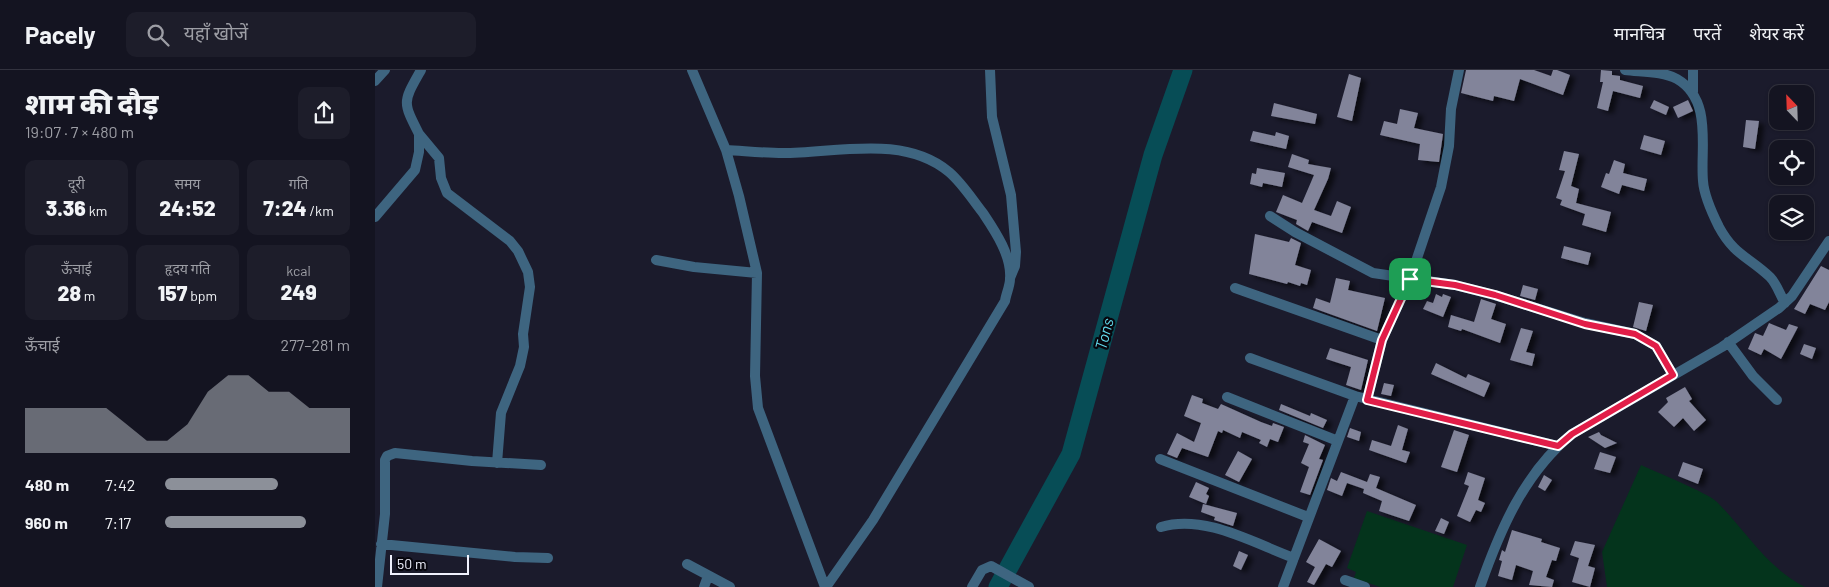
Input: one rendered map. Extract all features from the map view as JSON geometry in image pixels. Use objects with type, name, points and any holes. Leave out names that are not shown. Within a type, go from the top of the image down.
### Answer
[{"type":"street","points":[[375,81],[385,70]]},
{"type":"street","points":[[421,70],[405,102],[406,108],[419,134],[439,158],[441,178],[447,193],[510,241],[518,251],[528,272],[530,287],[523,334],[524,347],[520,366],[501,413],[497,463]]},
{"type":"street","points":[[692,70],[726,150],[757,273],[755,376],[758,408],[826,587]]},
{"type":"street","points":[[826,587],[873,520],[1005,301],[1010,278],[1015,266],[1016,252],[1011,195],[992,117],[990,70]]},
{"type":"street","points":[[1367,400],[1382,340],[1410,279],[1441,187],[1459,70]]},
{"type":"street","points":[[1625,70],[1669,76],[1693,92]]},
{"type":"street","points":[[1693,70],[1693,92],[1703,128],[1703,180],[1705,194],[1731,248],[1769,277],[1785,304]]},
{"type":"street","points":[[375,217],[415,170],[419,152],[419,134]]},
{"type":"street","points":[[726,150],[781,153],[862,148],[898,150],[925,158],[949,172],[985,217],[1005,252],[1010,278]]},
{"type":"street","points":[[1270,216],[1295,232],[1373,274],[1455,285],[1495,295],[1585,324],[1635,334],[1656,346],[1673,375]]},
{"type":"street","points":[[1480,587],[1494,547],[1511,511],[1532,478],[1558,446],[1572,434],[1728,342],[1785,304],[1829,241]]},
{"type":"street","points":[[656,260],[694,267],[757,273]]},
{"type":"street","points":[[1235,288],[1382,340]]},
{"type":"street","points":[[1728,342],[1753,376],[1777,400]]},
{"type":"street","points":[[1250,358],[1367,400],[1558,446]]},
{"type":"street","points":[[1283,587],[1355,396]]},
{"type":"street","points":[[1227,397],[1338,441]]},
{"type":"street","points":[[377,587],[385,514],[385,460],[387,456],[395,453],[497,463],[541,465]]},
{"type":"street","points":[[1160,459],[1308,517]]},
{"type":"street","points":[[1161,527],[1177,523],[1192,524],[1238,536],[1294,558]]},
{"type":"street","points":[[381,544],[515,557],[548,558]]},
{"type":"street","points":[[687,564],[729,587]]},
{"type":"street","points":[[972,587],[987,567],[996,568],[1029,587]]},
{"type":"street","points":[[704,587],[708,576]]},
{"type":"street","points":[[1345,580],[1365,587]]},
{"type":"green space","points":[[1641,465],[1712,498],[1779,570],[1805,587],[1607,587],[1602,552]]},
{"type":"green space","points":[[1367,511],[1467,545],[1453,587],[1380,587],[1354,578],[1356,572],[1347,568]]},
{"type":"building","points":[[1466,70],[1534,70],[1551,76],[1553,70],[1557,70],[1570,75],[1563,95],[1520,79],[1514,101],[1494,96],[1493,101],[1461,93]]},
{"type":"building","points":[[1601,70],[1612,71],[1612,75],[1620,76],[1620,80],[1643,86],[1640,98],[1613,91],[1608,111],[1597,108],[1603,82],[1600,82]]},
{"type":"building","points":[[1349,74],[1361,78],[1352,121],[1337,117]]},
{"type":"building","points":[[1654,100],[1669,107],[1666,115],[1650,108]]},
{"type":"building","points":[[1688,100],[1693,111],[1678,118],[1673,107]]},
{"type":"building","points":[[1274,103],[1317,114],[1315,124],[1271,116]]},
{"type":"building","points":[[1400,109],[1418,113],[1414,128],[1443,134],[1439,162],[1418,160],[1420,144],[1380,135],[1384,121],[1397,124]]},
{"type":"building","points":[[1746,120],[1759,121],[1755,149],[1743,147]]},
{"type":"building","points":[[1253,131],[1275,136],[1276,132],[1289,136],[1286,149],[1250,141]]},
{"type":"building","points":[[1644,135],[1665,141],[1661,155],[1640,149]]},
{"type":"building","points":[[1564,151],[1579,154],[1571,186],[1579,189],[1576,203],[1611,212],[1606,232],[1582,225],[1585,214],[1560,205],[1562,200],[1556,198],[1565,171],[1559,170]]},
{"type":"building","points":[[1292,154],[1309,160],[1308,164],[1331,168],[1314,210],[1331,216],[1337,201],[1351,207],[1342,233],[1312,222],[1308,231],[1296,224],[1297,220],[1276,212],[1283,195],[1302,203],[1314,175],[1288,167]]},
{"type":"building","points":[[1614,160],[1625,164],[1623,173],[1647,179],[1644,191],[1622,185],[1619,194],[1601,187],[1606,173],[1609,174]]},
{"type":"building","points":[[1257,168],[1285,173],[1282,187],[1263,183],[1262,187],[1250,184],[1252,173],[1256,174]]},
{"type":"building","points":[[1255,234],[1289,242],[1291,238],[1301,243],[1295,265],[1311,270],[1307,285],[1301,283],[1300,286],[1288,282],[1287,284],[1249,274]]},
{"type":"building","points":[[1564,246],[1591,253],[1588,265],[1561,258]]},
{"type":"building","points":[[1821,266],[1829,270],[1829,302],[1825,310],[1810,304],[1805,314],[1794,309]]},
{"type":"building","points":[[1336,278],[1350,281],[1348,290],[1385,298],[1377,331],[1313,308],[1316,298],[1330,303]]},
{"type":"building","points":[[1523,285],[1538,289],[1535,300],[1520,296]]},
{"type":"building","points":[[1436,294],[1442,297],[1443,294],[1451,297],[1443,317],[1423,309],[1427,301],[1433,303]]},
{"type":"building","points":[[1481,299],[1496,304],[1491,319],[1506,324],[1500,343],[1462,329],[1461,331],[1448,327],[1451,315],[1474,322]]},
{"type":"building","points":[[1639,302],[1653,305],[1646,331],[1633,327]]},
{"type":"building","points":[[1769,323],[1786,330],[1789,324],[1798,327],[1781,359],[1764,349],[1761,355],[1748,349],[1755,333],[1763,336]]},
{"type":"building","points":[[1521,328],[1533,331],[1526,352],[1535,354],[1532,366],[1510,360]]},
{"type":"building","points":[[1804,344],[1816,348],[1812,359],[1800,354]]},
{"type":"building","points":[[1330,348],[1368,360],[1361,390],[1346,385],[1351,367],[1326,359]]},
{"type":"building","points":[[1436,363],[1466,378],[1468,374],[1490,383],[1484,397],[1431,374]]},
{"type":"building","points":[[1384,383],[1394,385],[1391,396],[1381,394]]},
{"type":"building","points":[[1685,387],[1692,399],[1689,401],[1706,420],[1694,431],[1683,418],[1674,427],[1658,412],[1668,402],[1666,398]]},
{"type":"building","points":[[1192,395],[1203,399],[1202,403],[1218,409],[1221,404],[1261,422],[1272,426],[1273,423],[1284,427],[1278,442],[1270,439],[1267,447],[1259,443],[1261,440],[1242,432],[1240,438],[1223,430],[1222,433],[1218,431],[1208,457],[1182,448],[1177,458],[1167,454],[1177,433],[1194,442],[1201,423],[1184,416]]},
{"type":"building","points":[[1281,404],[1310,416],[1311,413],[1327,420],[1323,428],[1279,410]]},
{"type":"building","points":[[1398,425],[1408,429],[1402,450],[1410,452],[1406,463],[1369,450],[1372,440],[1391,446]]},
{"type":"building","points":[[1350,428],[1361,432],[1359,441],[1347,437]]},
{"type":"building","points":[[1454,430],[1469,435],[1457,472],[1441,467]]},
{"type":"building","points":[[1599,432],[1601,435],[1617,443],[1605,448],[1588,437]]},
{"type":"building","points":[[1305,435],[1325,445],[1319,459],[1323,460],[1310,495],[1300,492],[1309,467],[1301,463],[1309,444],[1303,442]]},
{"type":"building","points":[[1238,451],[1252,459],[1239,482],[1225,475]]},
{"type":"building","points":[[1600,452],[1616,457],[1610,473],[1594,469]]},
{"type":"building","points":[[1683,462],[1703,469],[1698,484],[1678,476]]},
{"type":"building","points":[[1341,472],[1367,482],[1370,474],[1380,477],[1376,488],[1416,505],[1409,521],[1379,511],[1382,501],[1363,493],[1364,489],[1347,483],[1342,496],[1327,490],[1331,478],[1337,481]]},
{"type":"building","points":[[1468,472],[1485,478],[1478,500],[1485,503],[1481,512],[1476,510],[1470,522],[1457,516],[1469,486],[1464,484]]},
{"type":"building","points":[[1544,475],[1552,480],[1545,491],[1538,487]]},
{"type":"building","points":[[1196,482],[1209,488],[1206,494],[1209,496],[1206,504],[1189,497]]},
{"type":"building","points":[[1203,504],[1237,513],[1233,526],[1214,520],[1215,517],[1201,512]]},
{"type":"building","points":[[1441,518],[1449,522],[1444,534],[1435,531]]},
{"type":"building","points":[[1512,530],[1542,539],[1541,542],[1560,548],[1556,561],[1552,560],[1546,577],[1554,580],[1552,587],[1529,585],[1533,571],[1516,565],[1512,580],[1498,576],[1502,561],[1499,560],[1502,550],[1505,552]]},
{"type":"building","points":[[1319,539],[1341,551],[1332,567],[1326,564],[1314,585],[1307,582],[1315,567],[1306,562]]},
{"type":"building","points":[[1575,541],[1595,545],[1588,566],[1595,568],[1590,587],[1572,582],[1579,558],[1570,555]]},
{"type":"building","points":[[1239,551],[1248,555],[1241,570],[1233,566]]},
{"type":"waterway","name":"Tons","points":[[998,587],[1071,454],[1153,155],[1183,70]]},
{"type":"route","points":[[1410,279],[1455,285],[1495,295],[1585,324],[1635,334],[1656,346],[1673,375],[1572,434],[1558,446],[1367,400],[1382,340],[1410,279]]}]
